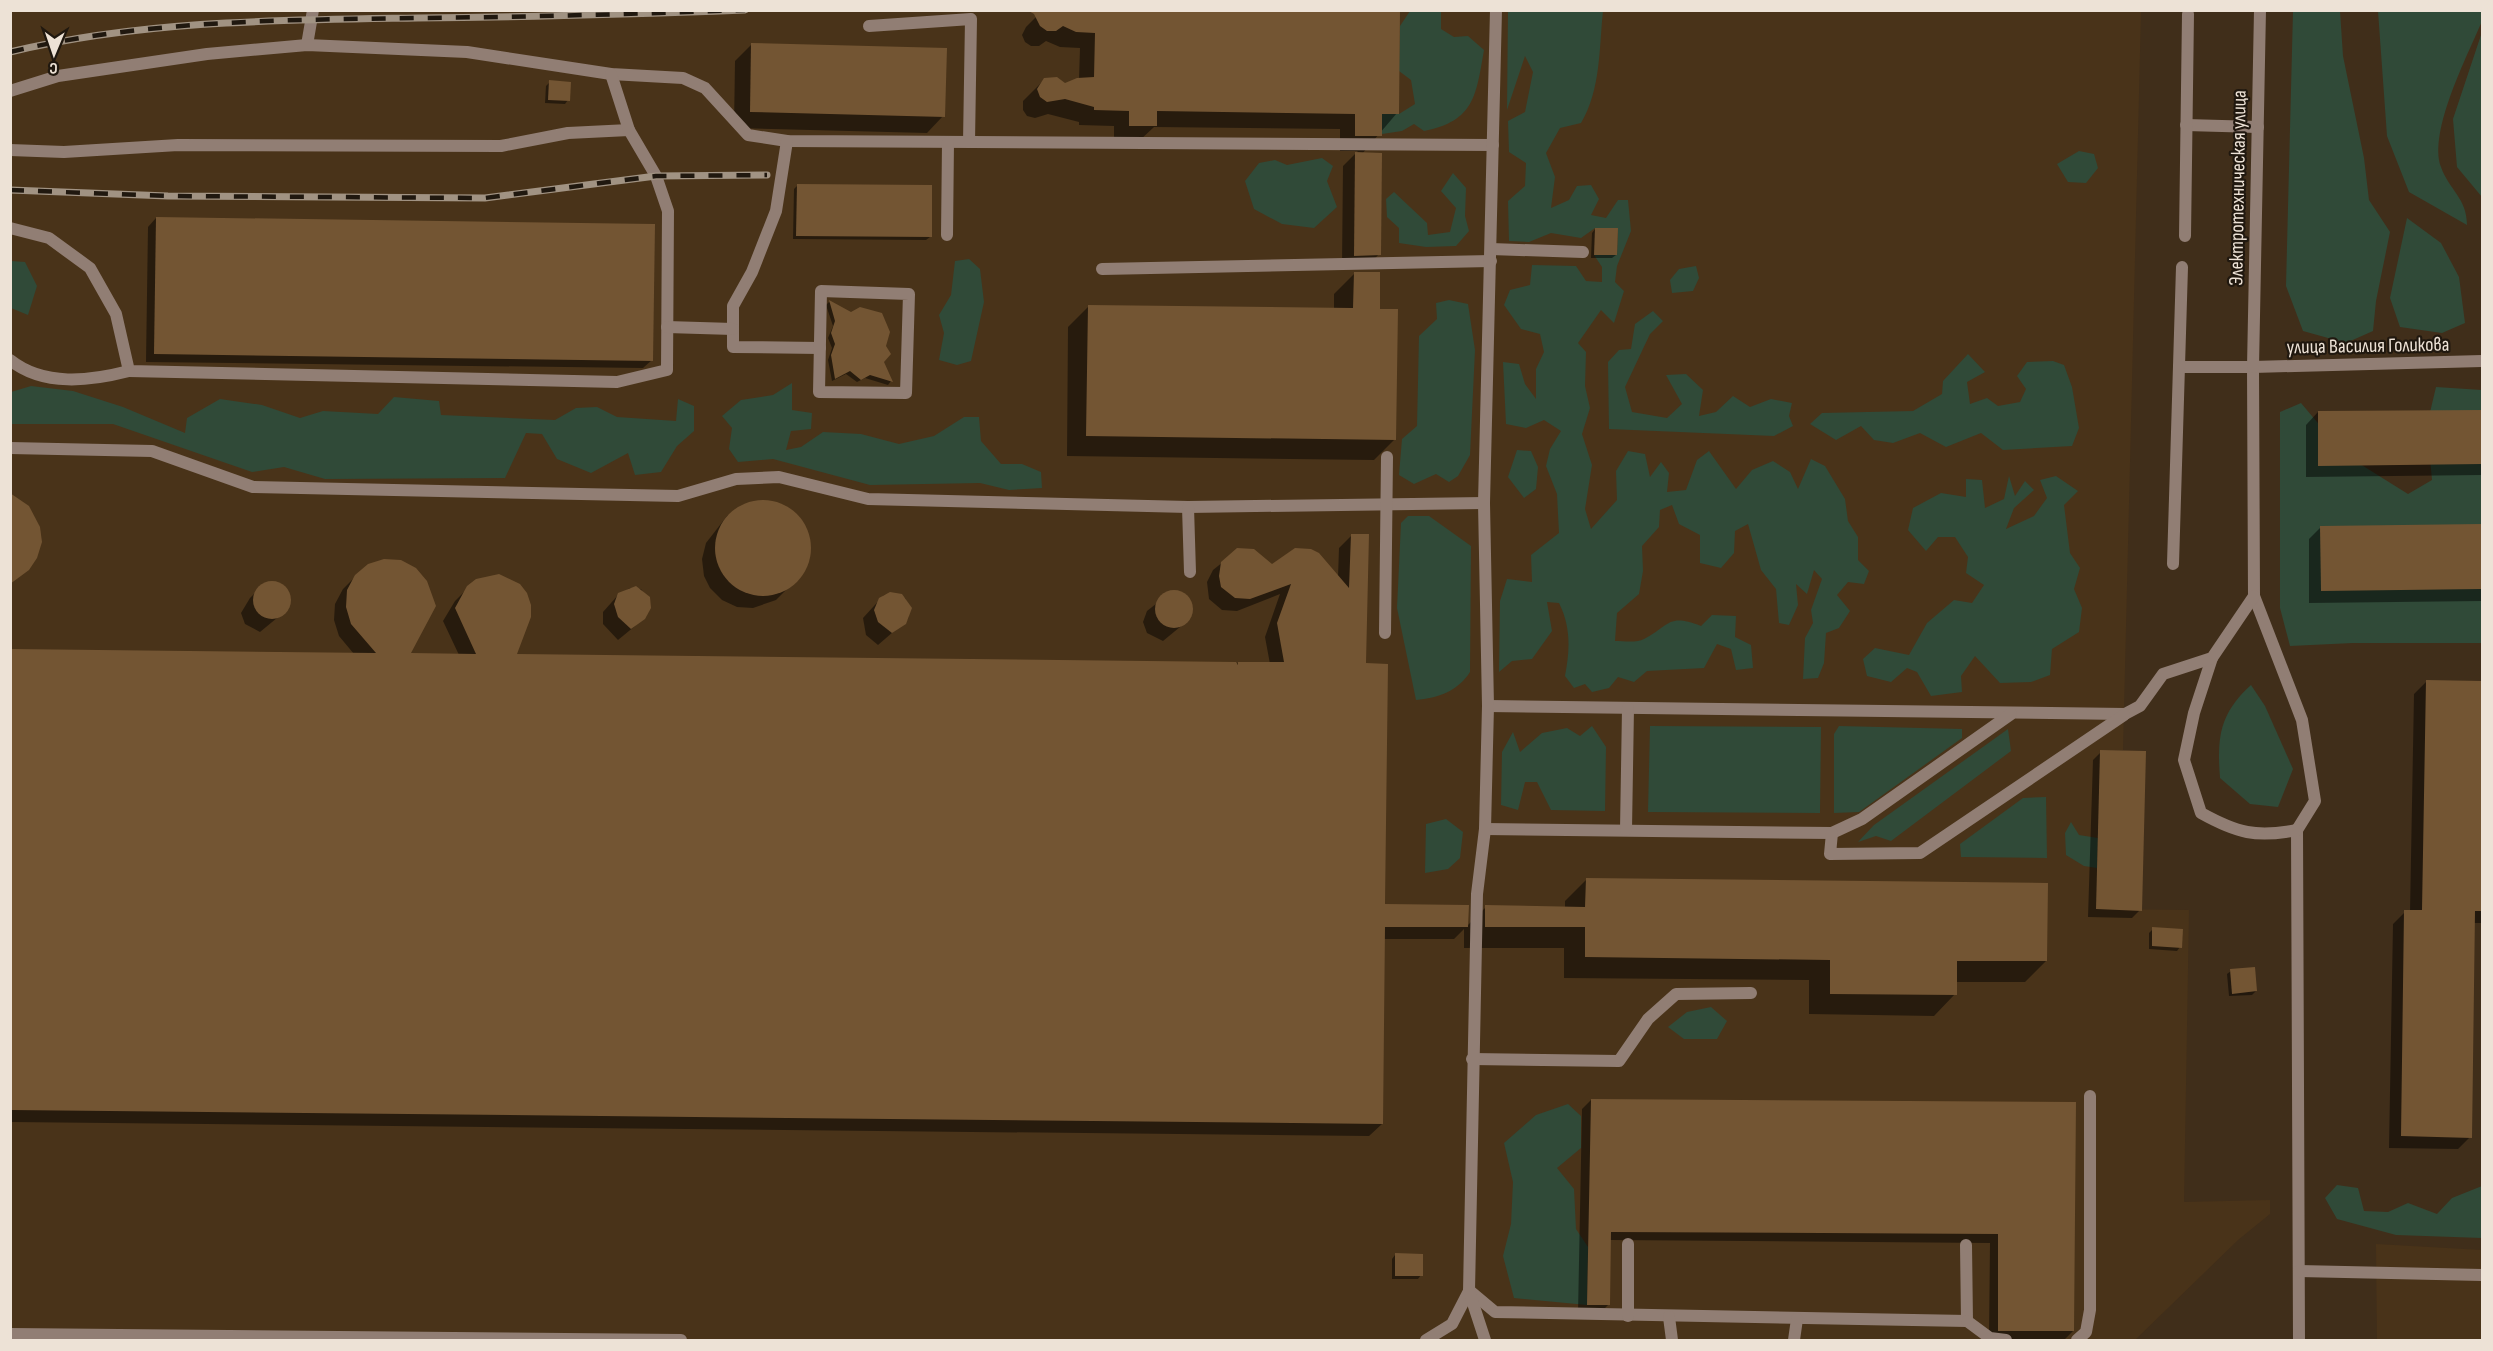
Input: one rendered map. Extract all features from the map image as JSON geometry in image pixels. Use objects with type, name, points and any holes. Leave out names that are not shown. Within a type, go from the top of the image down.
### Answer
[{"type":"street","points":[[307,45],[313,10]]},
{"type":"street","points":[[1485,1341],[1469,1291],[1477,894],[1485,829],[1488,706],[1484,503],[1496,10]]},
{"type":"street","name":"Электротехническая улица","points":[[2254,596],[2253,367],[2260,10]]},
{"type":"street","points":[[2185,236],[2188,14]]},
{"type":"street","points":[[869,26],[971,19],[969,142]]},
{"type":"street","points":[[10,91],[69,74],[207,54],[307,45],[466,52],[611,74],[683,78],[705,87],[748,135],[787,141],[1493,145]]},
{"type":"street","points":[[10,360],[26,372],[64,379],[100,378],[129,371],[617,382],[667,370],[668,212],[656,176],[629,130],[611,74]]},
{"type":"street","points":[[2186,125],[2258,127]]},
{"type":"street","points":[[10,150],[64,152],[178,145],[501,146],[568,133],[629,130]]},
{"type":"street","points":[[787,141],[776,211],[752,272],[733,306],[733,347],[820,348]]},
{"type":"street","points":[[947,235],[948,142]]},
{"type":"street","points":[[10,228],[50,238],[90,268],[116,314],[129,371]]},
{"type":"street","points":[[1102,269],[1582,252]]},
{"type":"street","points":[[2173,564],[2182,267]]},
{"type":"street","points":[[821,291],[909,294],[906,393],[819,392],[820,348],[821,291]]},
{"type":"street","points":[[667,327],[733,329]]},
{"type":"street","name":"улица Василия Голикова","points":[[2179,367],[2482,362]]},
{"type":"street","points":[[10,448],[152,452],[253,488],[678,496],[736,478],[779,477],[868,499],[1188,507],[1484,503]]},
{"type":"street","points":[[1385,633],[1386,457]]},
{"type":"street","points":[[1188,507],[1190,572]]},
{"type":"street","points":[[2254,596],[2212,658],[2194,712],[2184,760],[2201,813],[2227,828],[2267,836],[2297,830]]},
{"type":"street","points":[[2254,596],[2302,720],[2315,801],[2297,830],[2299,1341]]},
{"type":"street","points":[[1832,833],[1830,854],[1920,853],[2140,706],[2163,674],[2212,658]]},
{"type":"street","points":[[1488,706],[2125,714]]},
{"type":"street","points":[[1626,830],[1628,708]]},
{"type":"street","points":[[1485,829],[1832,833],[1862,819],[2011,714]]},
{"type":"street","points":[[1472,1059],[1619,1061],[1648,1019],[1676,994],[1750,993]]},
{"type":"street","points":[[2078,1341],[2086,1332],[2090,1310],[2090,1096]]},
{"type":"street","points":[[1628,1244],[1628,1316]]},
{"type":"street","points":[[1966,1245],[1967,1321]]},
{"type":"street","points":[[2300,1271],[2482,1275]]},
{"type":"street","points":[[1469,1291],[1496,1311],[1669,1317],[1967,1321],[1990,1338],[2006,1341]]},
{"type":"street","points":[[1426,1341],[1452,1324],[1469,1291]]},
{"type":"street","points":[[1669,1317],[1672,1341]]},
{"type":"street","points":[[1794,1341],[1797,1319]]},
{"type":"street","points":[[10,1334],[104,1338],[681,1341]]},
{"type":"shaded area","points":[[10,11],[2141,11],[2123,750],[2100,750],[2096,909],[2189,910],[2184,1202],[2270,1200],[2270,1214],[2238,1240],[2135,1340],[11,1340]]},
{"type":"shaded area","points":[[2376,1244],[2482,1250],[2482,1340],[2377,1340]]},
{"type":"green space","points":[[1410,11],[1441,11],[1441,29],[1454,37],[1468,36],[1484,50],[1478,80],[1470,104],[1454,120],[1424,131],[1414,124],[1402,131],[1382,134],[1382,114],[1399,114],[1415,104],[1411,80],[1399,71],[1400,26]]},
{"type":"green space","points":[[1508,11],[1603,11],[1596,83],[1588,110],[1581,123],[1560,128],[1546,153],[1555,177],[1551,208],[1569,200],[1577,186],[1591,185],[1599,199],[1591,215],[1606,218],[1618,200],[1628,200],[1631,231],[1617,266],[1615,282],[1624,291],[1614,323],[1601,310],[1578,343],[1586,352],[1585,386],[1590,408],[1582,434],[1592,465],[1585,509],[1591,529],[1617,500],[1616,471],[1628,451],[1645,454],[1650,477],[1661,462],[1669,473],[1667,492],[1686,490],[1697,460],[1709,451],[1736,489],[1752,470],[1773,461],[1790,472],[1798,489],[1811,459],[1825,466],[1845,499],[1848,521],[1858,537],[1858,560],[1869,571],[1864,584],[1848,582],[1837,595],[1850,611],[1839,628],[1826,633],[1824,663],[1818,678],[1803,679],[1805,638],[1813,623],[1811,610],[1822,579],[1814,570],[1807,594],[1796,584],[1798,605],[1789,625],[1779,623],[1776,589],[1761,570],[1748,524],[1735,531],[1734,553],[1721,568],[1700,563],[1700,535],[1679,524],[1672,505],[1660,510],[1659,527],[1642,546],[1643,571],[1639,594],[1617,613],[1615,641],[1641,640],[1675,621],[1690,622],[1701,626],[1712,615],[1736,616],[1735,637],[1751,645],[1753,668],[1736,670],[1731,649],[1717,644],[1704,668],[1647,671],[1634,682],[1618,677],[1609,688],[1592,692],[1585,684],[1574,688],[1565,676],[1568,657],[1566,621],[1559,603],[1547,602],[1552,631],[1532,659],[1512,661],[1499,672],[1500,601],[1507,579],[1532,582],[1531,555],[1559,533],[1557,494],[1546,466],[1550,449],[1561,431],[1544,420],[1526,428],[1506,424],[1503,362],[1519,364],[1525,384],[1536,399],[1536,369],[1544,352],[1540,334],[1521,329],[1504,305],[1510,290],[1530,285],[1532,265],[1576,266],[1586,281],[1602,282],[1602,267],[1594,255],[1617,255],[1618,229],[1595,228],[1581,238],[1551,233],[1529,242],[1509,241],[1508,201],[1525,186],[1526,163],[1509,152],[1508,121],[1525,112],[1533,72],[1525,56],[1507,110]]},
{"type":"green space","points":[[2293,11],[2340,11],[2343,56],[2364,158],[2369,200],[2390,232],[2376,301],[2373,331],[2346,343],[2303,331],[2286,286]]},
{"type":"green space","points":[[2378,11],[2482,11],[2482,21],[2451,93],[2440,134],[2438,152],[2444,175],[2464,208],[2467,225],[2409,192],[2387,136]]},
{"type":"green space","points":[[2482,32],[2482,197],[2457,167],[2453,119]]},
{"type":"green space","points":[[2079,151],[2094,154],[2098,168],[2086,183],[2068,182],[2057,164]]},
{"type":"green space","points":[[1322,158],[1333,166],[1327,181],[1337,207],[1314,228],[1282,224],[1254,209],[1245,181],[1259,163],[1275,160],[1287,165]]},
{"type":"green space","points":[[1453,173],[1466,188],[1465,216],[1469,231],[1456,246],[1426,247],[1399,243],[1399,228],[1387,217],[1386,199],[1394,192],[1427,223],[1428,235],[1450,232],[1456,208],[1441,191]]},
{"type":"green space","points":[[2407,218],[2441,243],[2459,277],[2465,323],[2442,333],[2400,327],[2390,298]]},
{"type":"green space","points":[[969,259],[980,269],[984,302],[971,361],[957,365],[939,360],[944,333],[939,315],[951,295],[955,261]]},
{"type":"green space","points":[[11,261],[25,262],[37,286],[28,315],[11,308]]},
{"type":"green space","points":[[1696,266],[1699,278],[1693,291],[1672,293],[1670,280],[1679,269]]},
{"type":"green space","points":[[1449,300],[1468,304],[1475,350],[1470,455],[1458,476],[1449,482],[1436,474],[1414,484],[1399,475],[1402,439],[1417,426],[1419,336],[1437,319],[1436,303]]},
{"type":"green space","points":[[1653,311],[1663,321],[1650,334],[1625,387],[1632,412],[1667,418],[1682,404],[1666,375],[1686,374],[1703,390],[1699,416],[1716,412],[1733,396],[1750,407],[1771,399],[1792,403],[1789,416],[1793,426],[1774,436],[1609,429],[1608,362],[1619,350],[1631,349],[1635,324]]},
{"type":"green space","points":[[1968,354],[1985,372],[1967,382],[1970,404],[1987,398],[1998,406],[2020,402],[2026,389],[2017,376],[2027,362],[2053,361],[2064,365],[2072,387],[2079,428],[2072,446],[2003,450],[1981,433],[1946,447],[1920,433],[1893,443],[1874,440],[1861,426],[1836,440],[1810,424],[1822,413],[1913,411],[1942,394],[1943,381]]},
{"type":"green space","points":[[792,383],[792,410],[812,413],[811,429],[791,431],[786,450],[801,447],[823,432],[861,434],[899,444],[934,436],[964,417],[979,417],[981,441],[1001,464],[1022,464],[1041,472],[1042,488],[1009,490],[980,483],[870,485],[773,459],[738,462],[729,449],[732,428],[722,416],[741,400],[773,395]]},
{"type":"green space","points":[[31,386],[73,391],[123,407],[185,433],[187,418],[220,399],[262,405],[300,418],[323,411],[378,414],[394,397],[439,401],[441,415],[555,420],[576,408],[597,407],[617,417],[676,421],[678,399],[694,406],[694,431],[677,446],[661,472],[635,475],[628,453],[591,473],[557,459],[542,434],[526,433],[505,478],[325,479],[284,467],[252,472],[113,424],[11,424],[11,392]]},
{"type":"green space","points":[[2436,387],[2482,390],[2482,643],[2353,643],[2290,646],[2280,608],[2280,412],[2301,403],[2344,454],[2408,494],[2432,480],[2427,425]]},
{"type":"green space","points":[[1517,450],[1531,451],[1538,467],[1536,489],[1524,498],[1508,477]]},
{"type":"green space","points":[[2009,476],[2015,496],[2025,481],[2034,490],[2014,508],[2006,529],[2034,516],[2047,498],[2040,480],[2056,476],[2078,491],[2064,505],[2070,553],[2080,568],[2074,589],[2082,608],[2079,632],[2052,649],[2050,675],[2031,682],[2000,683],[1975,656],[1961,676],[1962,692],[1931,696],[1917,672],[1907,668],[1891,682],[1867,676],[1863,659],[1875,648],[1909,655],[1927,623],[1954,600],[1972,603],[1984,585],[1966,573],[1968,557],[1955,537],[1938,537],[1926,551],[1908,530],[1913,508],[1941,493],[1966,497],[1966,479],[1982,480],[1985,508],[2004,499]]},
{"type":"green space","points":[[1408,516],[1429,516],[1471,546],[1470,672],[1453,689],[1416,700],[1397,608],[1401,523]]},
{"type":"green space","points":[[2251,685],[2265,706],[2293,769],[2278,807],[2250,804],[2220,778],[2219,751],[2222,727],[2232,706]]},
{"type":"green space","points":[[1592,726],[1606,747],[1605,811],[1551,810],[1537,782],[1525,782],[1518,810],[1501,805],[1502,752],[1513,732],[1520,752],[1542,733],[1567,728],[1580,736]]},
{"type":"green space","points":[[1650,726],[1821,727],[1820,813],[1648,812]]},
{"type":"green space","points":[[1839,726],[1962,729],[1962,738],[1859,812],[1834,813],[1834,734]]},
{"type":"green space","points":[[2008,729],[2011,751],[1891,841],[1876,836],[1858,842],[1874,825]]},
{"type":"green space","points":[[2046,797],[2047,858],[1961,857],[1960,844],[2023,798]]},
{"type":"green space","points":[[1446,819],[1463,832],[1460,858],[1448,869],[1425,873],[1426,824]]},
{"type":"green space","points":[[2071,822],[2079,835],[2098,838],[2097,868],[2084,866],[2066,855],[2065,833]]},
{"type":"green space","points":[[1711,1007],[1727,1021],[1717,1039],[1684,1039],[1668,1027],[1687,1012]]},
{"type":"green space","points":[[1568,1104],[1581,1116],[1581,1148],[1557,1168],[1574,1189],[1576,1229],[1588,1247],[1587,1305],[1514,1298],[1503,1256],[1511,1224],[1513,1182],[1504,1143],[1536,1115]]},
{"type":"green space","points":[[2337,1185],[2358,1188],[2364,1211],[2388,1212],[2408,1203],[2437,1214],[2452,1198],[2482,1186],[2482,1238],[2396,1235],[2337,1219],[2325,1198]]},
{"type":"building","points":[[1027,10],[1400,10],[1399,114],[1382,114],[1382,136],[1355,136],[1355,114],[1157,111],[1157,126],[1129,126],[1129,111],[1094,110],[1094,107],[1065,99],[1047,102],[1040,97],[1037,89],[1044,78],[1057,77],[1065,83],[1077,78],[1094,77],[1095,33],[1076,32],[1063,26],[1056,31],[1047,31],[1040,26],[1034,14]]},
{"type":"building","points":[[751,43],[947,48],[945,117],[750,112]]},
{"type":"building","points":[[549,80],[571,82],[570,101],[548,100]]},
{"type":"building","points":[[1355,152],[1382,153],[1381,255],[1354,256]]},
{"type":"building","points":[[797,184],[932,185],[932,237],[796,236]]},
{"type":"building","points":[[156,217],[655,224],[653,361],[154,354]]},
{"type":"building","points":[[1595,228],[1618,228],[1617,255],[1594,255]]},
{"type":"building","points":[[1354,272],[1380,272],[1380,309],[1398,309],[1396,440],[1086,436],[1088,305],[1353,308]]},
{"type":"building","points":[[829,300],[851,312],[860,307],[882,313],[890,332],[886,346],[891,354],[884,362],[893,382],[870,375],[861,380],[850,371],[835,379],[831,355],[835,344],[831,333],[835,321]]},
{"type":"building","points":[[2482,410],[2482,464],[2318,466],[2318,411]]},
{"type":"building","points":[[10,493],[29,506],[40,527],[42,542],[37,558],[29,570],[10,584]]},
{"type":"building","points":[[763,500],[781,503],[797,514],[808,530],[811,548],[808,566],[797,582],[781,593],[763,596],[745,593],[729,582],[718,566],[715,548],[718,530],[729,514],[745,503]]},
{"type":"building","points":[[2482,524],[2482,589],[2321,591],[2320,526]]},
{"type":"building","points":[[1351,534],[1369,534],[1366,663],[1388,664],[1385,904],[1469,905],[1468,927],[1385,927],[1383,1124],[10,1110],[10,649],[376,653],[351,624],[346,607],[347,590],[355,575],[368,564],[384,559],[401,560],[416,568],[427,581],[436,606],[411,653],[476,654],[455,608],[467,586],[476,579],[499,574],[520,584],[527,593],[531,605],[531,617],[517,654],[1236,662],[1238,665],[1238,662],[1284,662],[1277,623],[1291,584],[1250,599],[1235,598],[1221,587],[1219,576],[1221,562],[1237,548],[1254,549],[1272,564],[1295,548],[1311,549],[1319,553],[1349,588]]},
{"type":"building","points":[[272,581],[285,587],[291,600],[285,613],[272,619],[259,613],[253,600],[259,587]]},
{"type":"building","points":[[636,586],[650,597],[651,608],[645,619],[631,629],[618,617],[614,604],[618,593]]},
{"type":"building","points":[[1174,590],[1187,596],[1193,609],[1187,622],[1174,628],[1161,622],[1155,609],[1161,596]]},
{"type":"building","points":[[890,592],[902,594],[912,608],[906,624],[892,633],[878,622],[874,610],[879,598]]},
{"type":"building","points":[[2426,680],[2482,681],[2482,911],[2475,911],[2472,1138],[2401,1136],[2404,910],[2422,910]]},
{"type":"building","points":[[2100,750],[2146,751],[2142,911],[2096,909]]},
{"type":"building","points":[[1586,878],[2048,883],[2047,961],[1957,961],[1957,995],[1830,994],[1830,960],[1585,957],[1585,927],[1485,927],[1485,905],[1585,907]]},
{"type":"building","points":[[2152,927],[2183,929],[2182,948],[2152,946]]},
{"type":"building","points":[[2255,967],[2257,991],[2232,994],[2230,969]]},
{"type":"building","points":[[1591,1099],[2076,1102],[2074,1331],[1998,1331],[1998,1234],[1611,1232],[1610,1305],[1587,1305]]},
{"type":"building","points":[[1395,1253],[1423,1254],[1423,1276],[1395,1276]]},
{"type":"railway","points":[[10,52],[111,33],[263,21],[745,10]]},
{"type":"railway","points":[[10,190],[168,196],[485,198],[656,176],[767,175]]}]
